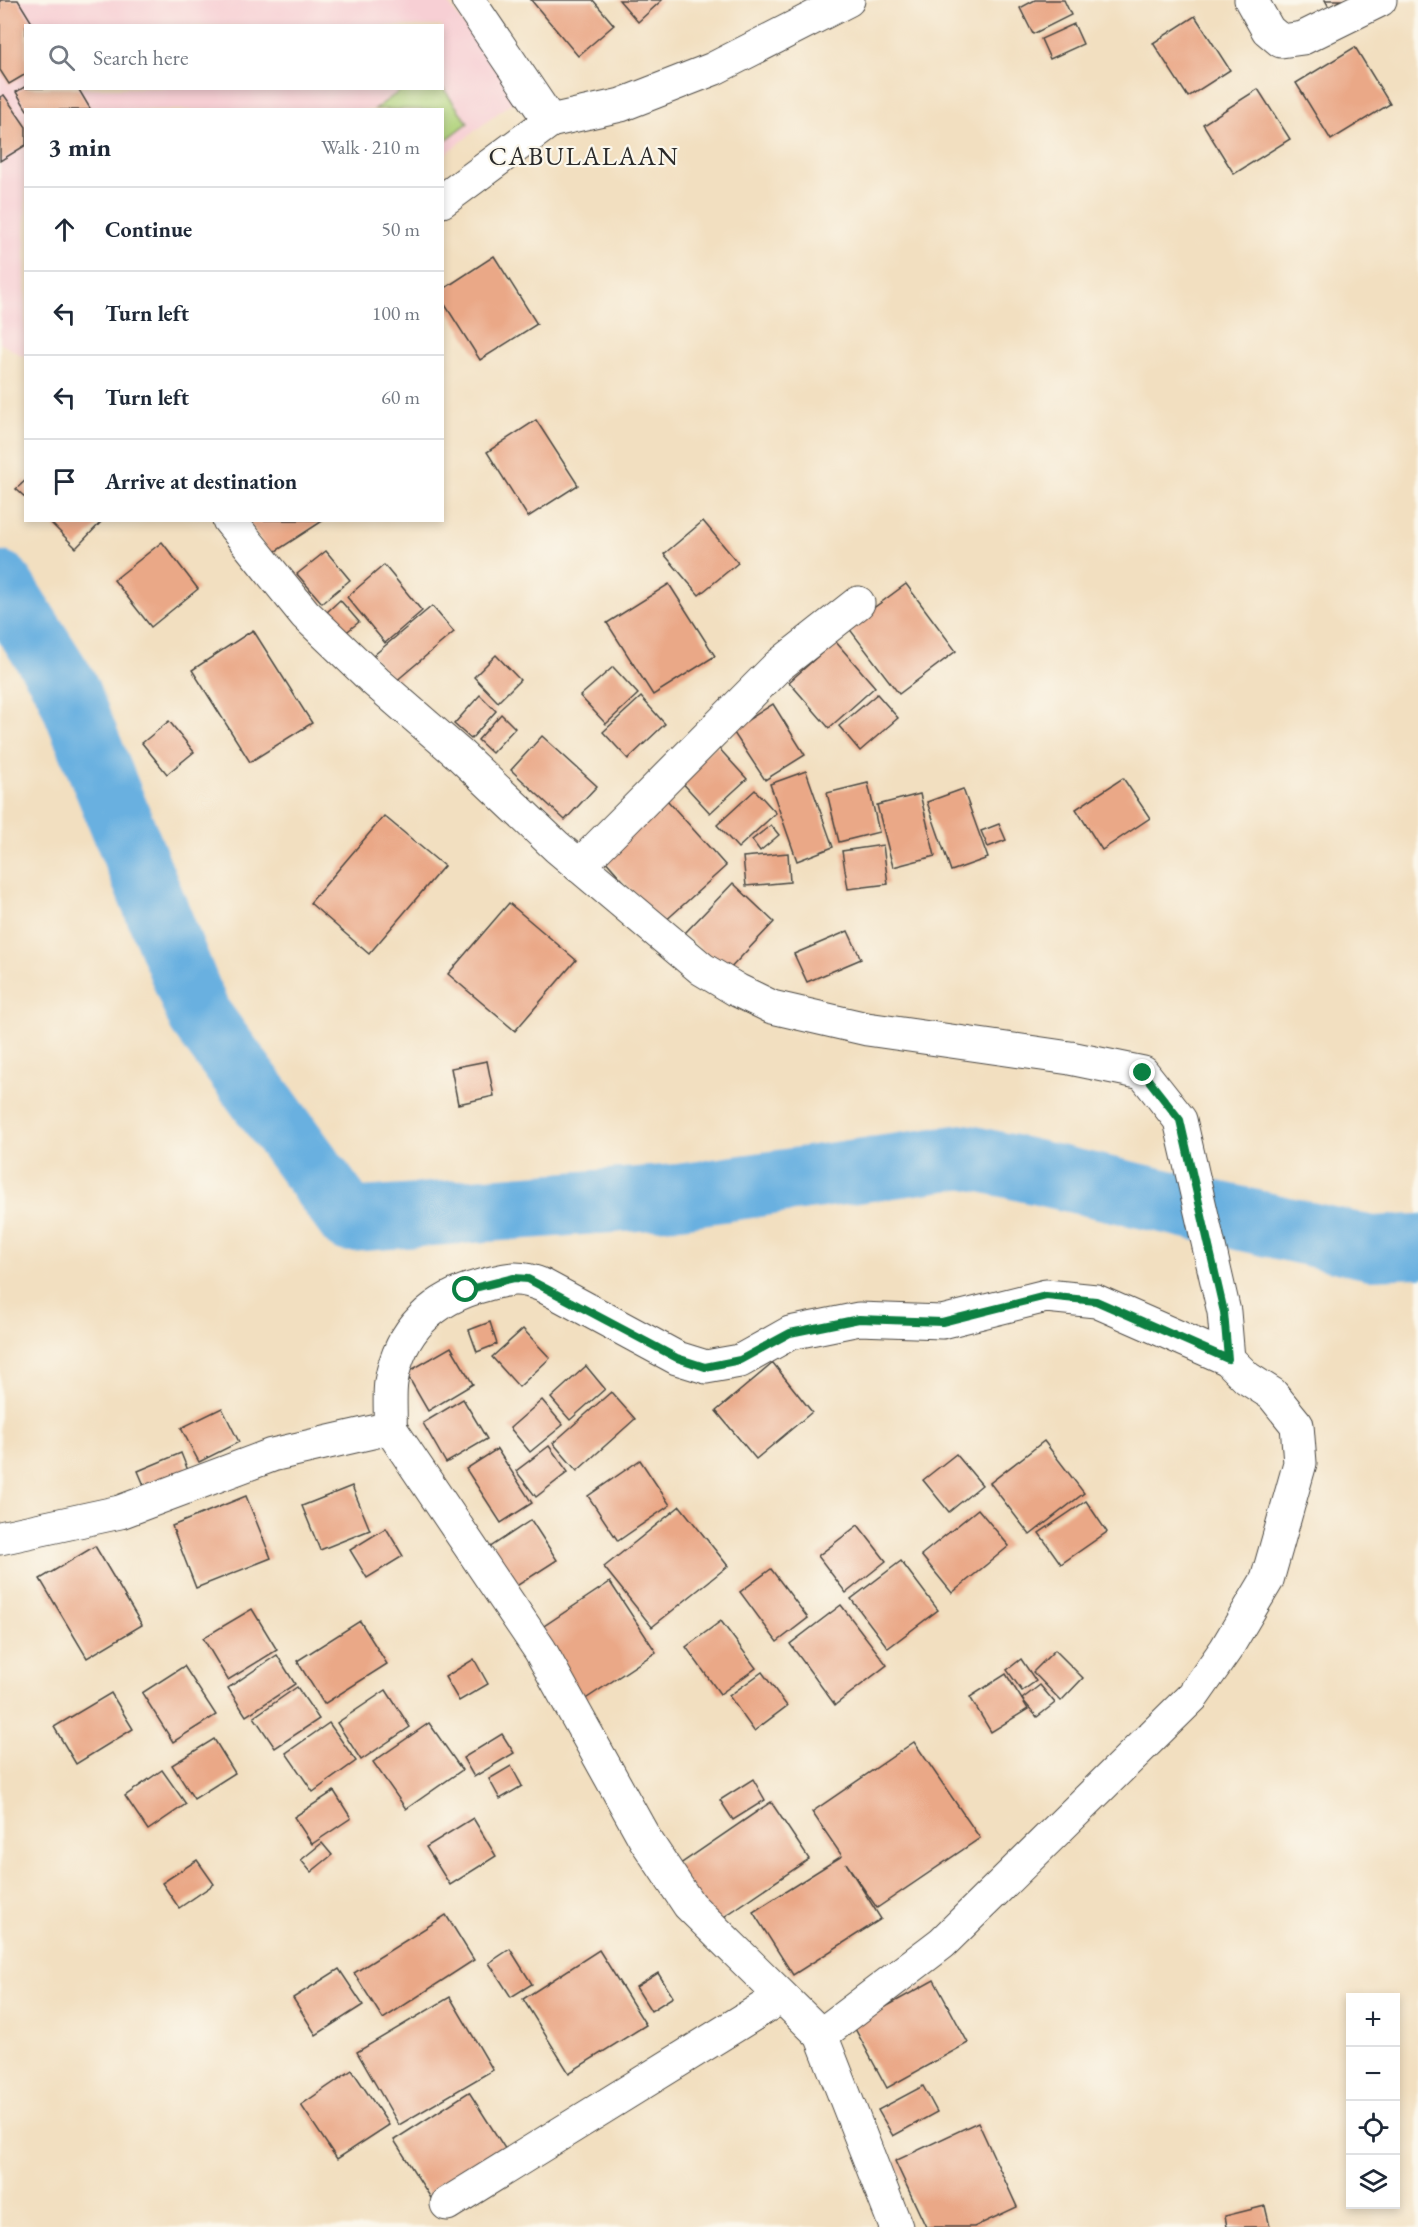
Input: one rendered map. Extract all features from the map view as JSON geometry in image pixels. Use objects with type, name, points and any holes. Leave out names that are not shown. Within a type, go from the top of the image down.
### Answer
[{"type":"street","points":[[468,0],[550,121]]},
{"type":"street","points":[[444,200],[550,121],[621,105],[713,69],[848,0]]},
{"type":"street","points":[[1251,0],[1268,30],[1281,41],[1303,38],[1380,0]]},
{"type":"street","points":[[231,522],[305,614],[376,682],[460,755],[579,866],[702,969],[772,1007],[867,1029],[1070,1058],[1143,1073],[1180,1120],[1224,1312],[1228,1359]]},
{"type":"street","points":[[579,866],[778,666],[858,603]]},
{"type":"street","points":[[821,2035],[942,1943],[1193,1696],[1226,1650],[1267,1580],[1300,1463],[1297,1425],[1272,1394],[1247,1378],[1228,1359],[1096,1301],[1046,1296],[942,1322],[859,1319],[790,1333],[740,1360],[705,1367],[677,1358],[528,1279],[514,1278],[466,1290],[427,1312],[412,1328],[401,1348],[391,1382],[390,1428],[540,1650],[645,1839],[689,1905],[821,2035],[896,2227]]},
{"type":"street","points":[[0,1538],[120,1512],[272,1455],[390,1428]]},
{"type":"street","points":[[447,2204],[781,1997]]},
{"type":"shaded area","points":[[0,0],[446,0],[517,98],[444,155],[444,108],[24,108],[24,356],[0,343]]},
{"type":"green space","points":[[444,89],[468,123],[444,141],[444,108],[376,108],[402,90]]},
{"type":"building","points":[[0,0],[18,0],[33,24],[24,24],[24,75],[9,84],[0,70]]},
{"type":"building","points":[[531,0],[593,0],[614,25],[578,56]]},
{"type":"building","points":[[619,0],[662,0],[638,22]]},
{"type":"building","points":[[1035,0],[1064,0],[1071,15],[1033,34],[1020,8]]},
{"type":"building","points":[[1325,0],[1341,0],[1329,7]]},
{"type":"building","points":[[1195,16],[1230,70],[1188,97],[1153,43]]},
{"type":"building","points":[[1074,24],[1083,44],[1050,59],[1041,39]]},
{"type":"building","points":[[1355,47],[1390,104],[1331,140],[1296,83]]},
{"type":"building","points":[[24,87],[24,90],[79,90],[90,108],[26,108],[16,92]]},
{"type":"building","points":[[1258,89],[1290,139],[1234,174],[1203,124]]},
{"type":"building","points":[[4,95],[24,124],[24,146],[0,161],[0,97]]},
{"type":"building","points":[[494,256],[537,324],[480,360],[444,303],[444,289]]},
{"type":"building","points":[[536,420],[578,485],[528,517],[487,452]]},
{"type":"building","points":[[24,482],[24,496],[16,489]]},
{"type":"building","points":[[703,521],[738,563],[699,595],[664,554]]},
{"type":"building","points":[[50,522],[101,522],[76,548]]},
{"type":"building","points":[[249,522],[321,522],[270,555]]},
{"type":"building","points":[[162,542],[198,589],[151,627],[114,580]]},
{"type":"building","points":[[326,551],[350,580],[322,603],[297,574]]},
{"type":"building","points":[[384,565],[422,611],[385,643],[347,597]]},
{"type":"building","points":[[669,584],[715,656],[653,695],[607,623]]},
{"type":"building","points":[[906,584],[956,651],[899,694],[848,627]]},
{"type":"building","points":[[340,600],[359,622],[344,634],[326,613]]},
{"type":"building","points":[[432,606],[454,632],[395,682],[373,656]]},
{"type":"building","points":[[253,630],[312,723],[250,762],[192,670]]},
{"type":"building","points":[[835,641],[875,687],[829,728],[789,682]]},
{"type":"building","points":[[496,655],[520,680],[498,702],[474,677]]},
{"type":"building","points":[[613,667],[638,694],[606,724],[580,696]]},
{"type":"building","points":[[877,694],[898,718],[860,751],[839,726]]},
{"type":"building","points":[[480,695],[496,711],[471,739],[454,724]]},
{"type":"building","points":[[641,697],[665,724],[628,759],[603,732]]},
{"type":"building","points":[[773,704],[805,755],[765,780],[732,730]]},
{"type":"building","points":[[501,714],[515,728],[492,753],[478,740]]},
{"type":"building","points":[[169,721],[194,752],[167,774],[142,743]]},
{"type":"building","points":[[542,736],[597,786],[565,820],[511,770]]},
{"type":"building","points":[[716,745],[747,779],[710,813],[679,779]]},
{"type":"building","points":[[806,771],[833,847],[797,861],[770,784]]},
{"type":"building","points":[[1123,778],[1150,818],[1102,850],[1076,809]]},
{"type":"building","points":[[868,783],[879,832],[839,842],[827,793]]},
{"type":"building","points":[[963,789],[988,858],[951,871],[927,802]]},
{"type":"building","points":[[755,790],[776,813],[738,848],[717,825]]},
{"type":"building","points":[[920,794],[935,856],[893,867],[877,805]]},
{"type":"building","points":[[667,800],[726,866],[662,924],[603,858]]},
{"type":"building","points":[[384,816],[444,866],[369,954],[310,903]]},
{"type":"building","points":[[999,824],[1006,840],[988,847],[981,831]]},
{"type":"building","points":[[771,825],[779,835],[760,851],[752,840]]},
{"type":"building","points":[[883,845],[888,884],[848,889],[842,851]]},
{"type":"building","points":[[788,853],[790,882],[746,886],[743,857]]},
{"type":"building","points":[[733,883],[774,922],[726,973],[685,933]]},
{"type":"building","points":[[509,903],[576,960],[515,1031],[448,974]]},
{"type":"building","points":[[848,931],[861,959],[807,982],[794,954]]},
{"type":"building","points":[[487,1061],[494,1096],[458,1104],[451,1068]]},
{"type":"building","points":[[490,1322],[497,1344],[477,1352],[469,1330]]},
{"type":"building","points":[[523,1329],[550,1358],[519,1387],[492,1357]]},
{"type":"building","points":[[451,1347],[473,1384],[428,1411],[406,1373]]},
{"type":"building","points":[[773,1363],[812,1412],[756,1459],[716,1411]]},
{"type":"building","points":[[586,1366],[605,1389],[570,1420],[551,1398]]},
{"type":"building","points":[[611,1392],[635,1419],[577,1471],[553,1443]]},
{"type":"building","points":[[463,1399],[487,1439],[446,1463],[423,1423]]},
{"type":"building","points":[[542,1400],[563,1425],[530,1452],[510,1428]]},
{"type":"building","points":[[222,1408],[239,1442],[199,1462],[181,1428]]},
{"type":"building","points":[[1044,1441],[1084,1493],[1030,1535],[990,1483]]},
{"type":"building","points":[[549,1446],[568,1472],[536,1497],[516,1471]]},
{"type":"building","points":[[497,1449],[532,1503],[501,1523],[466,1469]]},
{"type":"building","points":[[181,1453],[189,1473],[146,1490],[138,1471]]},
{"type":"building","points":[[956,1454],[982,1485],[949,1512],[923,1480]]},
{"type":"building","points":[[640,1460],[670,1505],[618,1541],[588,1496]]},
{"type":"building","points":[[352,1486],[370,1530],[320,1550],[302,1506]]},
{"type":"building","points":[[246,1496],[271,1558],[196,1588],[172,1526]]},
{"type":"building","points":[[1086,1501],[1107,1532],[1061,1564],[1039,1533]]},
{"type":"building","points":[[680,1506],[728,1566],[652,1627],[604,1567]]},
{"type":"building","points":[[978,1509],[1009,1546],[952,1593],[921,1555]]},
{"type":"building","points":[[531,1520],[557,1560],[515,1587],[489,1548]]},
{"type":"building","points":[[858,1525],[886,1561],[846,1593],[818,1556]]},
{"type":"building","points":[[386,1528],[403,1556],[367,1578],[350,1550]]},
{"type":"building","points":[[95,1546],[142,1625],[87,1658],[40,1579]]},
{"type":"building","points":[[901,1561],[938,1610],[888,1648],[851,1599]]},
{"type":"building","points":[[771,1569],[808,1618],[777,1642],[740,1592]]},
{"type":"building","points":[[610,1582],[656,1652],[584,1700],[538,1630]]},
{"type":"building","points":[[841,1605],[887,1665],[835,1705],[790,1644]]},
{"type":"building","points":[[252,1609],[277,1650],[228,1680],[203,1638]]},
{"type":"building","points":[[360,1621],[387,1664],[324,1704],[297,1661]]},
{"type":"building","points":[[721,1621],[756,1668],[720,1694],[686,1647]]},
{"type":"building","points":[[1055,1650],[1083,1678],[1061,1701],[1033,1672]]},
{"type":"building","points":[[277,1655],[295,1684],[246,1716],[228,1688]]},
{"type":"building","points":[[474,1659],[488,1684],[459,1701],[445,1677]]},
{"type":"building","points":[[1021,1659],[1036,1681],[1022,1691],[1007,1670]]},
{"type":"building","points":[[184,1666],[216,1715],[173,1742],[142,1693]]},
{"type":"building","points":[[762,1672],[787,1706],[754,1731],[729,1696]]},
{"type":"building","points":[[1006,1674],[1028,1709],[991,1732],[970,1697]]},
{"type":"building","points":[[1040,1685],[1055,1703],[1037,1717],[1022,1699]]},
{"type":"building","points":[[297,1687],[319,1719],[275,1748],[254,1717]]},
{"type":"building","points":[[386,1690],[410,1727],[361,1760],[337,1723]]},
{"type":"building","points":[[111,1693],[133,1729],[76,1764],[54,1727]]},
{"type":"building","points":[[329,1723],[356,1761],[313,1792],[286,1753]]},
{"type":"building","points":[[429,1723],[462,1770],[406,1809],[373,1762]]},
{"type":"building","points":[[502,1734],[514,1753],[474,1777],[463,1758]]},
{"type":"building","points":[[214,1739],[235,1773],[194,1799],[172,1765]]},
{"type":"building","points":[[914,1742],[980,1838],[877,1908],[846,1863],[881,1919],[793,1975],[753,1912],[842,1856],[812,1812]]},
{"type":"building","points":[[511,1766],[522,1786],[500,1799],[489,1779]]},
{"type":"building","points":[[162,1770],[186,1804],[148,1830],[125,1796]]},
{"type":"building","points":[[753,1779],[765,1800],[733,1820],[720,1800]]},
{"type":"building","points":[[334,1791],[351,1818],[312,1844],[294,1817]]},
{"type":"building","points":[[771,1802],[809,1859],[715,1923],[676,1867]]},
{"type":"building","points":[[473,1818],[496,1856],[450,1885],[426,1847]]},
{"type":"building","points":[[322,1843],[332,1855],[311,1872],[301,1860]]},
{"type":"building","points":[[197,1860],[214,1884],[179,1908],[162,1883]]},
{"type":"building","points":[[446,1915],[474,1960],[383,2019],[354,1973]]},
{"type":"building","points":[[510,1949],[532,1984],[511,1997],[489,1963]]},
{"type":"building","points":[[599,1950],[646,2025],[569,2073],[523,1999]]},
{"type":"building","points":[[339,1969],[363,2005],[316,2035],[293,1998]]},
{"type":"building","points":[[658,1973],[673,1997],[651,2011],[636,1987]]},
{"type":"building","points":[[934,1980],[968,2043],[887,2088],[853,2025]]},
{"type":"building","points":[[450,1997],[493,2070],[399,2125],[357,2052]]},
{"type":"building","points":[[352,2070],[389,2125],[337,2159],[301,2105]]},
{"type":"building","points":[[923,2086],[937,2112],[893,2136],[878,2110]]},
{"type":"building","points":[[469,2092],[511,2158],[436,2206],[394,2140]]},
{"type":"building","points":[[978,2122],[1017,2207],[974,2227],[926,2227],[895,2161]]},
{"type":"building","points":[[1265,2206],[1270,2227],[1227,2227],[1225,2216]]},
{"type":"waterway","points":[[0,583],[66,687],[199,1015],[349,1220],[679,1196],[964,1156],[1371,1248],[1418,1246]]},
{"type":"district","name":"CABULALAAN","points":[[584,156]]},
{"type":"route","points":[[466,1290],[514,1278],[528,1279],[677,1358],[705,1367],[740,1360],[790,1333],[859,1319],[942,1322],[1046,1296],[1096,1301],[1228,1359],[1224,1312],[1180,1120],[1143,1073]]}]
